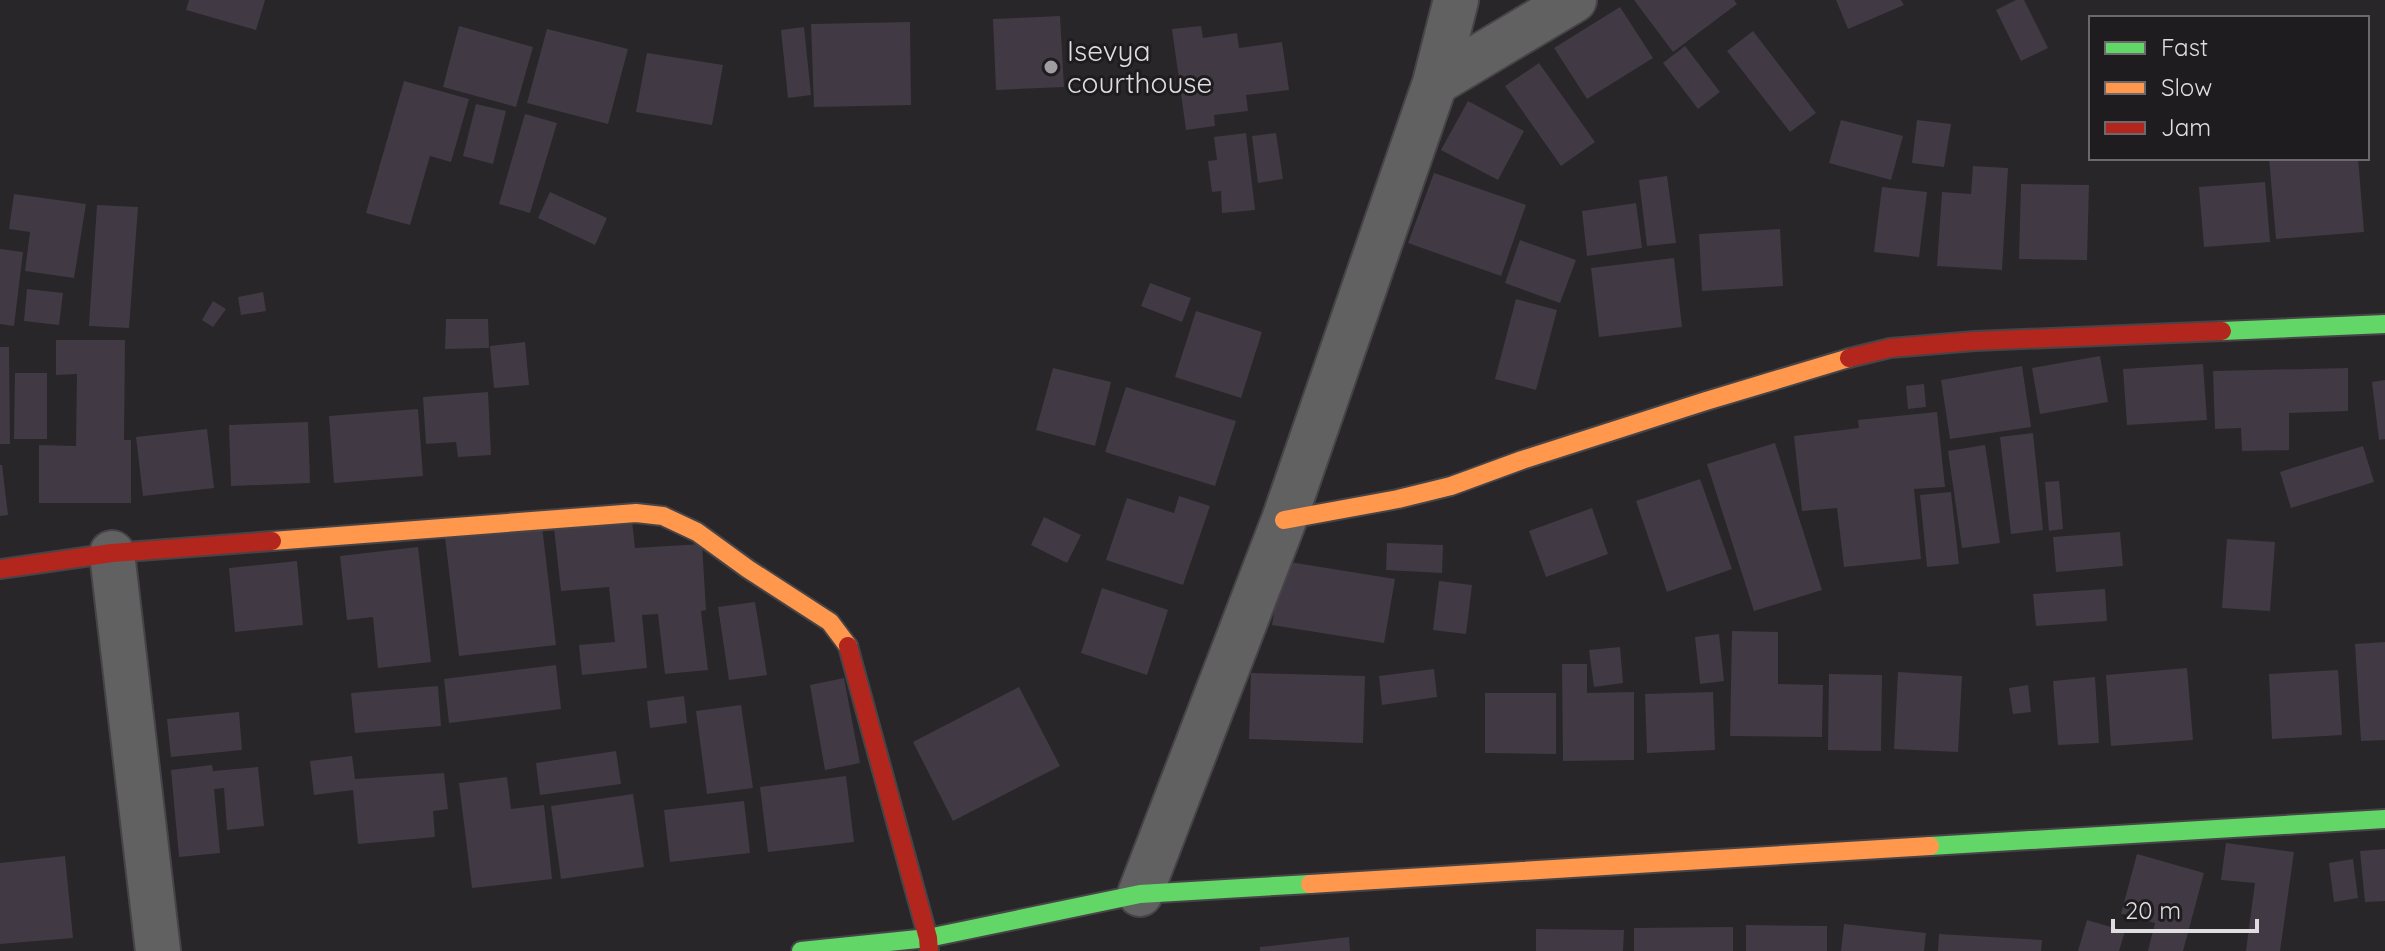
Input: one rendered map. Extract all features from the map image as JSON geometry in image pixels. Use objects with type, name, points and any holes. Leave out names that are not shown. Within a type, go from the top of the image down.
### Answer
[{"type":"street","points":[[1140,894],[1284,520],[1435,83],[1456,0]]},
{"type":"street","points":[[1435,83],[1574,0]]},
{"type":"street","points":[[1284,520],[1451,486],[1706,401],[1822,365],[1890,348],[1975,341],[2385,324]]},
{"type":"street","points":[[0,569],[112,553],[636,513],[663,516],[697,532],[830,622],[848,647],[928,945]]},
{"type":"street","points":[[112,553],[158,951]]},
{"type":"street","points":[[801,951],[928,945],[1140,894],[2385,819]]},
{"type":"building","points":[[189,0],[265,0],[256,30],[186,10]]},
{"type":"building","points":[[1634,0],[1734,0],[1737,4],[1673,52]]},
{"type":"building","points":[[1836,0],[1901,0],[1904,5],[1848,29]]},
{"type":"building","points":[[2016,0],[2024,0],[2048,48],[2021,61],[1996,10]]},
{"type":"building","points":[[1620,7],[1653,58],[1587,99],[1554,48]]},
{"type":"building","points":[[1060,16],[1064,87],[996,90],[993,19]]},
{"type":"building","points":[[910,22],[911,105],[814,107],[811,24]]},
{"type":"building","points":[[459,26],[533,47],[516,107],[443,87]]},
{"type":"building","points":[[1201,26],[1203,38],[1237,33],[1239,48],[1282,42],[1289,90],[1246,95],[1248,111],[1214,115],[1215,126],[1186,130],[1172,29]]},
{"type":"building","points":[[804,27],[811,95],[788,98],[781,30]]},
{"type":"building","points":[[547,29],[628,49],[608,124],[527,103]]},
{"type":"building","points":[[1753,31],[1816,113],[1790,132],[1727,51]]},
{"type":"building","points":[[1685,46],[1720,92],[1698,109],[1663,63]]},
{"type":"building","points":[[647,53],[723,65],[712,125],[636,112]]},
{"type":"building","points":[[1539,63],[1595,142],[1561,166],[1505,86]]},
{"type":"building","points":[[404,81],[469,99],[451,162],[430,156],[410,225],[366,213]]},
{"type":"building","points":[[1468,101],[1524,131],[1498,180],[1441,150]]},
{"type":"building","points":[[476,104],[506,111],[493,164],[463,156]]},
{"type":"building","points":[[525,114],[557,123],[530,213],[499,204]]},
{"type":"building","points":[[1841,120],[1903,136],[1891,180],[1829,163]]},
{"type":"building","points":[[1917,120],[1951,124],[1944,167],[1912,163]]},
{"type":"building","points":[[1246,133],[1255,210],[1222,213],[1221,191],[1212,192],[1208,161],[1217,160],[1214,137]]},
{"type":"building","points":[[1276,133],[1283,179],[1258,183],[1252,136]]},
{"type":"building","points":[[2269,160],[2358,160],[2364,232],[2276,239]]},
{"type":"building","points":[[1973,166],[2008,168],[2002,270],[1937,266],[1942,192],[1971,194]]},
{"type":"building","points":[[1434,173],[1526,205],[1501,276],[1408,243]]},
{"type":"building","points":[[1667,176],[1676,243],[1647,246],[1639,180]]},
{"type":"building","points":[[2265,182],[2270,242],[2204,247],[2199,187]]},
{"type":"building","points":[[2021,184],[2089,185],[2087,260],[2019,259]]},
{"type":"building","points":[[1882,187],[1927,192],[1919,257],[1874,252]]},
{"type":"building","points":[[550,192],[607,218],[595,245],[538,218]]},
{"type":"building","points":[[14,194],[86,204],[74,278],[25,271],[30,232],[9,229]]},
{"type":"building","points":[[1636,203],[1642,248],[1587,256],[1582,211]]},
{"type":"building","points":[[97,205],[138,207],[129,328],[89,326]]},
{"type":"building","points":[[1780,229],[1783,286],[1702,291],[1699,234]]},
{"type":"building","points":[[1520,240],[1576,260],[1560,303],[1505,283]]},
{"type":"building","points":[[0,249],[23,252],[14,326],[0,324]]},
{"type":"building","points":[[1674,258],[1682,327],[1599,337],[1591,268]]},
{"type":"building","points":[[1150,283],[1191,298],[1182,322],[1141,306]]},
{"type":"building","points":[[27,289],[63,293],[59,325],[24,321]]},
{"type":"building","points":[[263,292],[266,311],[241,315],[238,297]]},
{"type":"building","points":[[1516,299],[1557,310],[1536,390],[1495,379]]},
{"type":"building","points":[[213,301],[226,309],[213,327],[202,320]]},
{"type":"building","points":[[1196,311],[1262,332],[1241,398],[1175,377]]},
{"type":"building","points":[[446,319],[488,319],[489,348],[445,349]]},
{"type":"building","points":[[56,340],[125,340],[124,440],[131,440],[131,503],[39,503],[39,445],[76,446],[77,374],[56,375]]},
{"type":"building","points":[[525,342],[529,385],[494,388],[490,346]]},
{"type":"building","points":[[0,347],[9,347],[10,444],[0,444]]},
{"type":"building","points":[[2100,356],[2108,402],[2040,414],[2032,368]]},
{"type":"building","points":[[2203,364],[2207,420],[2127,425],[2123,369]]},
{"type":"building","points":[[2022,366],[2031,427],[1950,439],[1941,380]]},
{"type":"building","points":[[1053,368],[1111,382],[1095,446],[1036,430]]},
{"type":"building","points":[[2348,368],[2348,411],[2289,413],[2289,450],[2242,451],[2241,428],[2215,429],[2213,371]]},
{"type":"building","points":[[15,373],[47,373],[47,439],[14,439]]},
{"type":"building","points":[[2385,380],[2385,439],[2379,440],[2372,382]]},
{"type":"building","points":[[1924,384],[1926,407],[1908,409],[1906,386]]},
{"type":"building","points":[[1126,387],[1236,421],[1215,486],[1105,452]]},
{"type":"building","points":[[488,392],[491,455],[458,457],[456,442],[426,444],[423,397]]},
{"type":"building","points":[[418,409],[423,476],[334,483],[329,416]]},
{"type":"building","points":[[1937,412],[1945,487],[1914,489],[1921,559],[1844,567],[1837,508],[1802,511],[1794,436],[1859,428],[1858,420]]},
{"type":"building","points":[[308,422],[310,483],[231,486],[229,425]]},
{"type":"building","points":[[207,429],[214,488],[143,496],[136,437]]},
{"type":"building","points":[[2033,433],[2043,530],[2011,534],[2000,437]]},
{"type":"building","points":[[1775,443],[1822,590],[1754,611],[1707,464]]},
{"type":"building","points":[[1985,445],[2000,543],[1962,548],[1948,451]]},
{"type":"building","points":[[2363,446],[2374,482],[2291,508],[2280,472]]},
{"type":"building","points":[[0,465],[8,515],[0,516]]},
{"type":"building","points":[[1700,479],[1732,569],[1667,592],[1636,501]]},
{"type":"building","points":[[2059,481],[2063,529],[2049,531],[2045,482]]},
{"type":"building","points":[[1951,492],[1959,564],[1927,567],[1920,495]]},
{"type":"building","points":[[1179,496],[1210,506],[1183,585],[1106,560],[1127,498],[1174,513]]},
{"type":"building","points":[[1592,508],[1608,554],[1546,577],[1529,531]]},
{"type":"building","points":[[1044,517],[1081,535],[1067,563],[1031,545]]},
{"type":"building","points":[[632,520],[635,548],[702,544],[706,610],[701,611],[708,670],[665,674],[658,614],[642,615],[647,668],[582,675],[579,645],[615,642],[609,587],[561,591],[554,528]]},
{"type":"building","points":[[542,526],[556,645],[459,656],[445,537]]},
{"type":"building","points":[[2120,532],[2123,566],[2056,572],[2053,537]]},
{"type":"building","points":[[2227,539],[2275,542],[2270,611],[2222,608]]},
{"type":"building","points":[[1387,543],[1443,545],[1442,573],[1386,570]]},
{"type":"building","points":[[418,547],[431,662],[378,668],[373,617],[347,620],[340,556]]},
{"type":"building","points":[[297,561],[303,625],[235,632],[229,568]]},
{"type":"building","points":[[1283,561],[1395,579],[1384,643],[1272,625]]},
{"type":"building","points":[[1439,581],[1472,585],[1466,634],[1433,630]]},
{"type":"building","points":[[1102,588],[1168,610],[1147,675],[1081,653]]},
{"type":"building","points":[[2105,589],[2107,621],[2036,626],[2033,594]]},
{"type":"building","points":[[755,602],[767,675],[729,680],[718,607]]},
{"type":"building","points":[[1732,631],[1778,632],[1778,684],[1823,685],[1822,737],[1730,736]]},
{"type":"building","points":[[1719,634],[1724,681],[1700,684],[1695,637]]},
{"type":"building","points":[[2385,642],[2385,740],[2361,741],[2355,644]]},
{"type":"building","points":[[1620,647],[1623,683],[1594,687],[1589,650]]},
{"type":"building","points":[[1562,664],[1587,664],[1587,693],[1634,692],[1634,760],[1563,761]]},
{"type":"building","points":[[556,665],[561,709],[449,723],[444,679]]},
{"type":"building","points":[[2187,668],[2193,740],[2111,746],[2106,675]]},
{"type":"building","points":[[1434,669],[1437,697],[1382,705],[1379,676]]},
{"type":"building","points":[[2338,670],[2342,735],[2272,739],[2269,674]]},
{"type":"building","points":[[1898,672],[1962,676],[1958,752],[1894,749]]},
{"type":"building","points":[[1251,673],[1365,676],[1363,743],[1249,739]]},
{"type":"building","points":[[1829,674],[1882,675],[1881,751],[1828,750]]},
{"type":"building","points":[[2095,677],[2099,743],[2058,745],[2053,681]]},
{"type":"building","points":[[844,678],[860,763],[825,770],[810,685]]},
{"type":"building","points":[[2028,685],[2031,712],[2013,714],[2009,688]]},
{"type":"building","points":[[438,686],[441,726],[355,733],[351,693]]},
{"type":"building","points":[[1019,687],[1060,766],[953,821],[913,742]]},
{"type":"building","points":[[1713,692],[1715,750],[1647,753],[1645,694]]},
{"type":"building","points":[[1485,693],[1556,693],[1556,754],[1485,753]]},
{"type":"building","points":[[684,696],[687,723],[650,728],[647,701]]},
{"type":"building","points":[[741,705],[753,788],[707,794],[696,711]]},
{"type":"building","points":[[239,712],[242,750],[171,757],[167,719]]},
{"type":"building","points":[[616,751],[621,784],[540,795],[536,763]]},
{"type":"building","points":[[352,756],[355,779],[444,773],[448,809],[433,811],[435,837],[358,844],[353,790],[314,795],[310,761]]},
{"type":"building","points":[[212,765],[213,771],[258,767],[264,826],[227,830],[224,788],[214,789],[220,853],[179,857],[171,770]]},
{"type":"building","points":[[846,776],[854,842],[768,852],[760,787]]},
{"type":"building","points":[[507,777],[511,809],[544,805],[552,879],[472,888],[459,783]]},
{"type":"building","points":[[633,794],[644,867],[561,879],[551,806]]},
{"type":"building","points":[[744,801],[750,853],[670,862],[664,810]]},
{"type":"building","points":[[2226,843],[2294,852],[2280,951],[2246,951],[2255,883],[2221,880]]},
{"type":"building","points":[[2385,849],[2385,901],[2365,902],[2360,851]]},
{"type":"building","points":[[2137,854],[2204,873],[2183,951],[2148,951],[2155,923],[2121,914]]},
{"type":"building","points":[[65,856],[73,938],[0,944],[0,863]]},
{"type":"building","points":[[2353,859],[2358,898],[2334,902],[2329,863]]},
{"type":"building","points":[[2087,920],[2125,931],[2119,951],[2078,951]]},
{"type":"building","points":[[1844,924],[1926,933],[1924,951],[1841,951]]},
{"type":"building","points":[[1746,925],[1827,926],[1827,951],[1746,951]]},
{"type":"building","points":[[1733,927],[1733,951],[1634,951],[1634,928]]},
{"type":"building","points":[[1536,929],[1624,930],[1623,951],[1536,951]]},
{"type":"building","points":[[1939,934],[2042,940],[2041,951],[1938,951]]},
{"type":"building","points":[[1349,937],[1350,951],[1260,951],[1260,947]]},
{"type":"traffic: fast","points":[[2222,331],[2385,324]]},
{"type":"traffic: fast","points":[[1930,846],[2385,819]]},
{"type":"traffic: fast","points":[[801,951],[928,938],[1140,894],[1310,884]]},
{"type":"traffic: slow","points":[[1284,520],[1451,486],[1522,460],[1849,358]]},
{"type":"traffic: slow","points":[[272,541],[636,513],[663,516],[697,532],[830,622],[848,646]]},
{"type":"traffic: slow","points":[[1310,884],[1930,846]]},
{"type":"traffic: jam","points":[[1849,358],[1890,348],[1975,341],[2222,331]]},
{"type":"traffic: jam","points":[[0,569],[112,553],[272,541]]},
{"type":"traffic: jam","points":[[848,646],[929,951]]},
{"type":"place","name":"Isevya courthouse","points":[[1051,67]]}]
